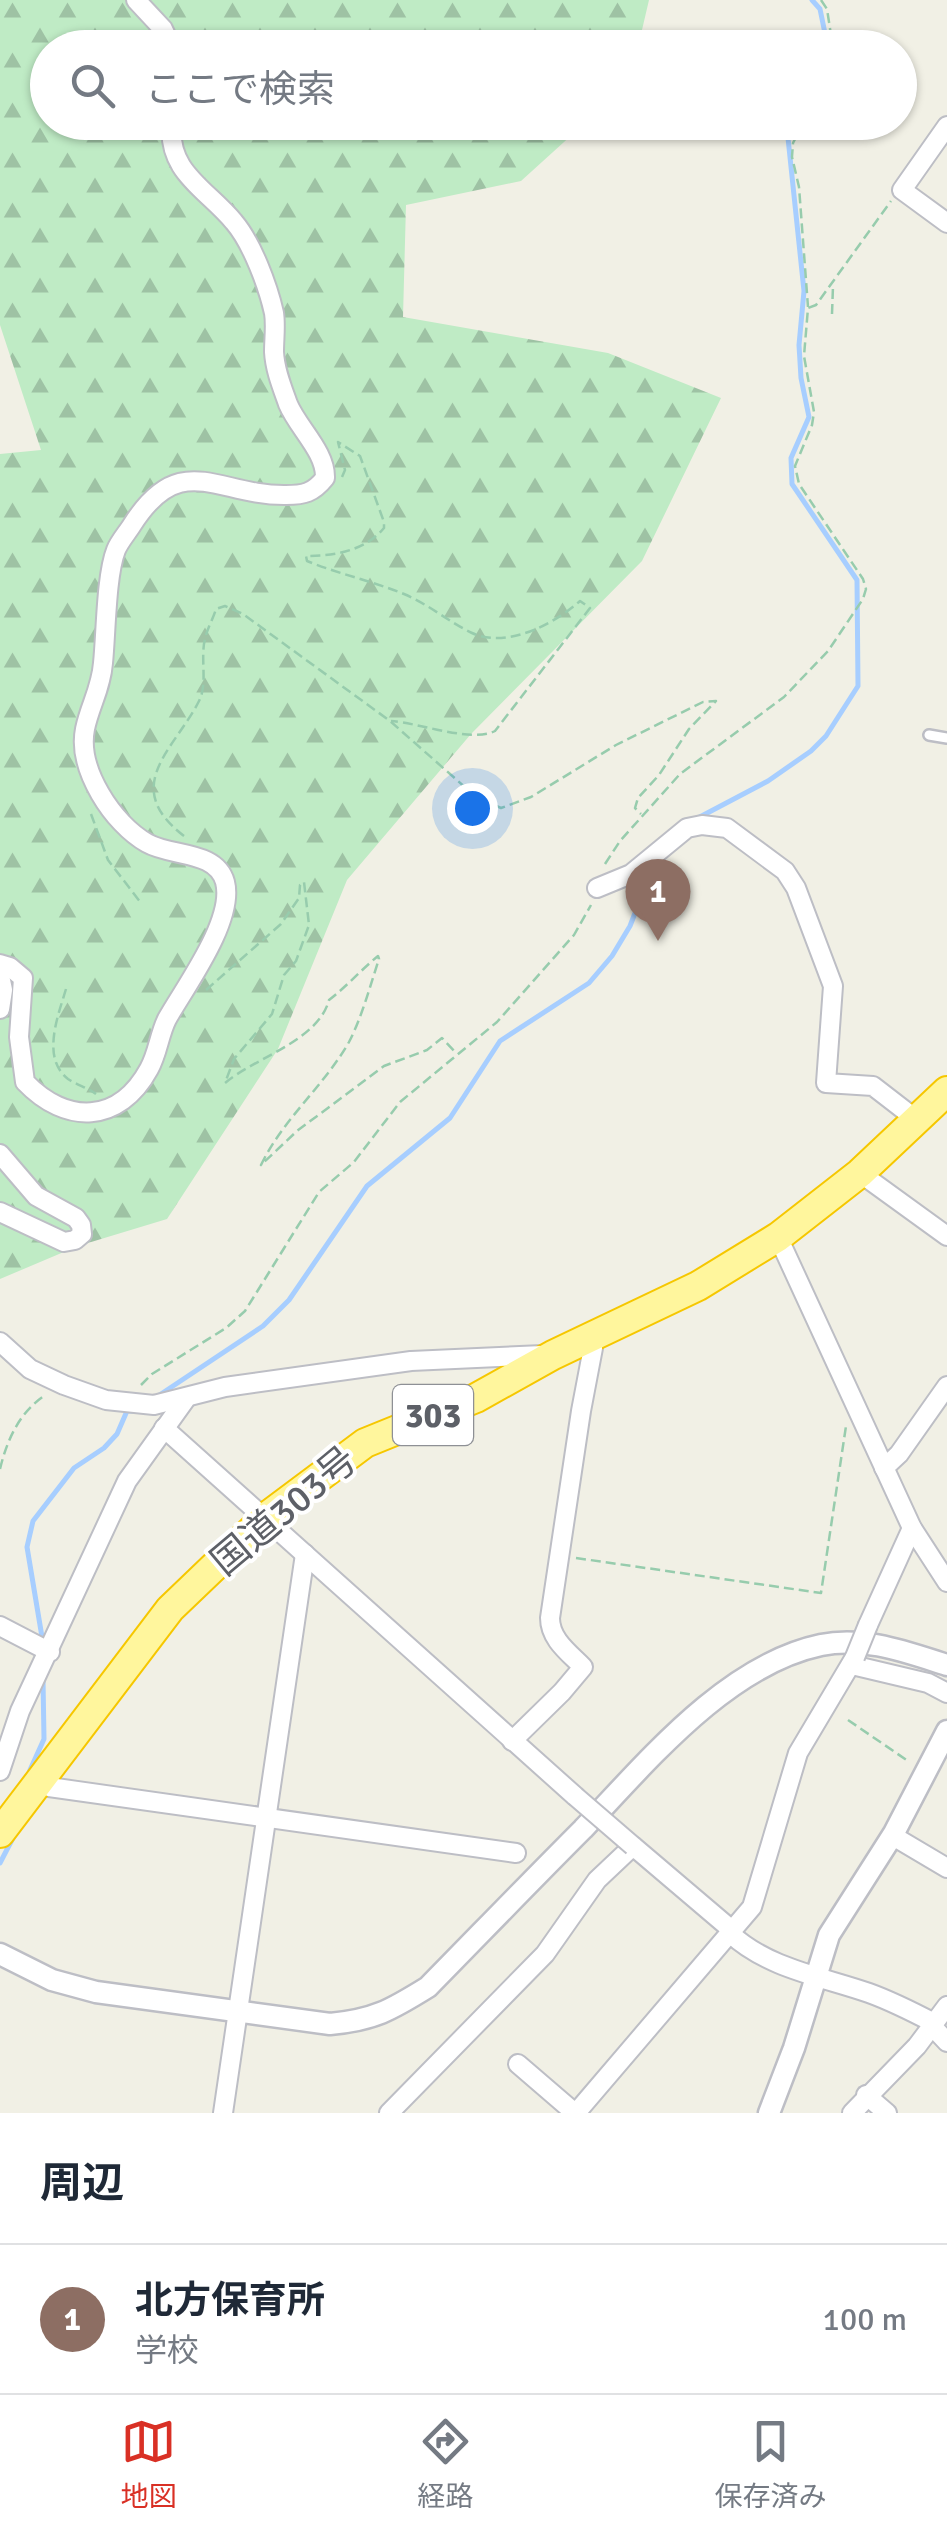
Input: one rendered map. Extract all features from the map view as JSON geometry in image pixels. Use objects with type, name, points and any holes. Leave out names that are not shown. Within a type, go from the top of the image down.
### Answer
[{"type":"highway","name":"国道303号","points":[[0,1834],[170,1609],[266,1517],[365,1443],[476,1398],[553,1355],[698,1286],[778,1237],[860,1173],[947,1091]]},
{"type":"street","points":[[136,0],[163,30]]},
{"type":"street","points":[[947,126],[902,190],[947,223]]},
{"type":"street","points":[[0,964],[23,978],[18,1037],[25,1082],[56,1106],[78,1114],[97,1113],[127,1098],[147,1073],[165,1023],[205,958],[226,904],[224,879],[211,864],[144,842],[116,814],[88,766],[86,727],[102,686],[116,550],[143,507],[163,488],[189,480],[262,496],[301,495],[315,491],[325,478],[324,463],[280,384],[274,357],[274,314],[247,238],[231,217],[183,172],[175,156],[174,140]]},
{"type":"street","points":[[597,888],[631,874],[686,828],[714,824],[728,828],[785,871],[796,888],[834,986],[826,1083],[873,1086],[917,1120]]},
{"type":"street","points":[[0,976],[4,990],[0,1009]]},
{"type":"street","points":[[0,1154],[36,1196],[76,1218],[82,1234],[64,1242],[0,1212]]},
{"type":"street","points":[[860,1173],[947,1236]]},
{"type":"street","points":[[778,1237],[912,1528],[947,1582]]},
{"type":"street","points":[[512,1742],[583,1666],[550,1629],[581,1410],[594,1348],[590,1338]]},
{"type":"street","points":[[0,1342],[30,1369],[62,1384],[106,1400],[133,1404],[184,1400],[225,1388],[411,1361],[553,1355]]},
{"type":"street","points":[[884,1468],[899,1454],[947,1386]]},
{"type":"street","points":[[0,1772],[20,1711],[127,1481],[184,1400]]},
{"type":"street","points":[[164,1428],[512,1742],[732,1932],[743,1946],[815,1977],[883,1999],[933,2024],[947,2042]]},
{"type":"street","points":[[518,2064],[575,2113],[752,1907],[798,1753],[854,1661],[912,1528]]},
{"type":"street","points":[[223,2113],[305,1554]]},
{"type":"street","points":[[0,1626],[50,1652]]},
{"type":"street","points":[[0,1954],[52,1980],[96,1992],[330,2024],[363,2021],[428,1987],[684,1725],[776,1660],[822,1645],[856,1643],[889,1647],[947,1664]]},
{"type":"street","points":[[854,1661],[928,1682],[947,1694]]},
{"type":"street","points":[[769,2113],[794,2048],[828,1936],[893,1836],[947,1731]]},
{"type":"street","points":[[38,1780],[49,1787],[516,1853]]},
{"type":"street","points":[[893,1836],[947,1868]]},
{"type":"street","points":[[388,2113],[545,1954],[597,1880],[633,1846]]},
{"type":"street","points":[[852,2113],[904,2061],[947,2006]]},
{"type":"street","points":[[866,2095],[887,2113]]},
{"type":"lane","points":[[929,736],[947,738]]},
{"type":"path","points":[[821,0],[827,9],[830,30]]},
{"type":"path","points":[[133,1404],[137,1390],[152,1374],[226,1328],[245,1311],[319,1192],[354,1162],[400,1102],[497,1022],[574,935],[590,910],[608,857],[642,815],[680,774],[784,697],[828,651],[863,599],[863,579],[796,476],[797,457],[814,412],[804,356],[808,308],[799,187],[792,157],[795,140]]},
{"type":"path","points":[[808,308],[816,306],[902,190]]},
{"type":"path","points":[[832,283],[832,314]]},
{"type":"path","points":[[319,486],[335,488],[345,470],[338,442],[360,456],[384,522],[380,533],[369,542],[329,556],[306,556],[322,567],[403,594],[473,633],[491,638],[520,635],[565,614],[580,601],[590,608],[495,730],[474,736],[390,720]]},
{"type":"path","points":[[211,864],[207,852],[162,817],[155,784],[160,759],[201,698],[204,640],[216,610],[225,606],[243,614],[390,720],[475,796],[501,808],[532,797],[616,744],[703,702],[716,700],[638,798],[635,808],[642,815]]},
{"type":"path","points":[[90,809],[108,860],[141,904]]},
{"type":"path","points":[[205,990],[281,924],[299,898],[304,882],[309,926],[296,961],[284,975],[272,1014],[234,1060],[225,1083],[246,1065],[298,1039],[325,1014],[329,1000],[378,956],[380,960],[350,1040],[274,1139],[261,1165],[297,1131],[384,1066],[428,1050],[442,1038],[458,1055]]},
{"type":"path","points":[[66,989],[55,1030],[56,1062],[71,1081],[92,1090],[110,1106]]},
{"type":"path","points":[[0,1469],[11,1436],[23,1416],[62,1384]]},
{"type":"path","points":[[560,1556],[821,1594],[843,1440],[854,1402]]},
{"type":"path","points":[[848,1720],[914,1764]]},
{"type":"green space","points":[[0,0],[649,0],[642,30],[30,30],[30,140],[566,140],[521,181],[406,205],[403,317],[608,353],[721,398],[642,561],[471,734],[347,880],[278,1049],[167,1219],[78,1246],[0,1279],[0,454],[41,450],[0,325]]},
{"type":"waterway","points":[[812,0],[820,9],[824,30]]},
{"type":"waterway","points":[[694,820],[768,781],[811,751],[826,736],[858,686],[857,580],[792,484],[791,458],[809,417],[801,378],[799,345],[804,291],[788,140]]},
{"type":"waterway","points":[[158,1396],[263,1326],[289,1300],[367,1186],[450,1118],[500,1041],[589,983],[630,926],[654,864]]},
{"type":"waterway","points":[[43,1643],[27,1547],[33,1521],[74,1468],[117,1434],[127,1411],[143,1411]]},
{"type":"waterway","points":[[30,1770],[44,1739],[43,1679]]},
{"type":"waterway","points":[[0,1863],[15,1834]]},
{"type":"place","name":"北方保育所","points":[[658,941]]}]
